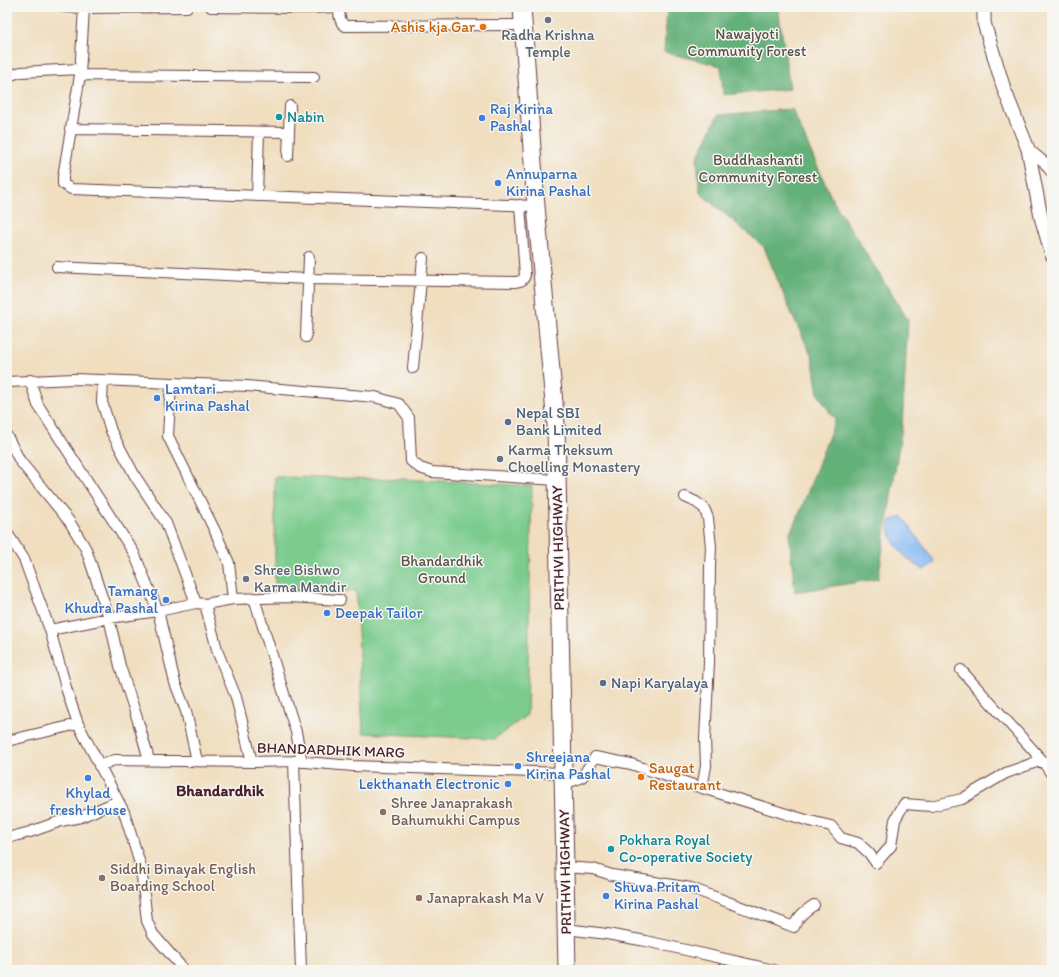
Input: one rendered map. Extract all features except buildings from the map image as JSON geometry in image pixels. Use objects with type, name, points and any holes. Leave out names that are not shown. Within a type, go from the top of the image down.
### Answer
[{"type":"highway","name":"PRITHVI HIGHWAY","points":[[522,7],[524,26],[528,205],[556,425],[567,970]]},
{"type":"street","points":[[64,7],[187,7]]},
{"type":"street","points":[[211,7],[339,7],[340,20],[345,26],[524,26]]},
{"type":"street","points":[[984,7],[984,23],[1004,89],[1028,149],[1041,217],[1052,256]]},
{"type":"street","points":[[57,267],[308,279],[521,281],[524,279],[525,275],[528,205],[71,188],[63,184],[70,129],[80,72],[78,8]]},
{"type":"street","points":[[7,76],[21,72],[80,72],[314,77]]},
{"type":"street","points":[[288,156],[290,106]]},
{"type":"street","points":[[70,129],[289,132]]},
{"type":"street","points":[[257,196],[259,132]]},
{"type":"street","points":[[1028,149],[1044,162],[1052,172]]},
{"type":"street","points":[[306,337],[309,256]]},
{"type":"street","points":[[413,368],[423,258]]},
{"type":"street","points":[[7,382],[74,378],[247,386],[375,397],[399,404],[409,418],[411,461],[420,468],[432,472],[557,480]]},
{"type":"street","points":[[30,380],[38,405],[134,553],[158,611],[173,676],[186,711],[197,761]]},
{"type":"street","points":[[103,380],[102,402],[111,431],[135,476],[166,523],[200,603],[218,654],[236,697],[252,762]]},
{"type":"street","points":[[170,383],[168,436],[215,531],[228,563],[233,599]]},
{"type":"street","points":[[7,436],[20,461],[69,521],[86,549],[109,618],[120,666],[149,760]]},
{"type":"street","points":[[685,497],[704,508],[708,518],[711,547],[709,663],[705,738],[706,766],[702,788]]},
{"type":"street","points":[[7,534],[24,559],[50,630],[78,724],[124,812],[141,867],[147,921],[153,934],[184,970]]},
{"type":"street","points":[[50,630],[109,618],[233,599],[290,597],[340,600]]},
{"type":"street","points":[[254,598],[296,732],[298,762],[301,970]]},
{"type":"street","points":[[961,670],[1042,760],[1052,775]]},
{"type":"street","points":[[7,741],[78,724]]},
{"type":"street","points":[[563,779],[582,777],[595,757],[631,764],[702,788],[806,820],[831,826],[841,838],[858,843],[869,853],[876,863],[890,846],[894,820],[904,804],[931,806],[962,799],[1006,773],[1042,760]]},
{"type":"street","name":"BHANDARDHIK MARG","points":[[99,766],[114,760],[298,762],[563,779]]},
{"type":"street","points":[[7,838],[61,821],[81,817],[118,802]]},
{"type":"street","points":[[564,867],[593,869],[612,875],[691,888],[714,895],[794,927],[795,922],[804,912],[814,905]]},
{"type":"street","points":[[566,929],[646,941],[774,970]]},
{"type":"green space","name":"Nawajyoti Community Forest","points":[[667,7],[689,7],[703,10],[703,7],[778,7],[790,89],[723,95],[721,66],[664,52]]},
{"type":"green space","name":"Buddhashanti Community Forest","points":[[792,109],[832,199],[908,320],[902,427],[878,579],[795,592],[789,535],[802,507],[835,420],[818,394],[812,356],[792,315],[764,247],[700,193],[697,158],[718,115]]},
{"type":"green space","name":"Bhandardhik Ground","points":[[275,477],[404,479],[532,486],[527,715],[494,739],[363,733],[356,591],[275,592]]},
{"type":"water","points":[[902,516],[935,562],[924,570],[899,550],[892,537],[889,529],[889,521]]},
{"type":"place","name":"Radha Krishna Temple","points":[[548,20]]},
{"type":"place","name":"Ashis kja Gar","points":[[483,27]]},
{"type":"place","name":"Nabin","points":[[279,117]]},
{"type":"place","name":"Raj Kirina Pashal","points":[[482,118]]},
{"type":"place","name":"Annuparna Kirina Pashal","points":[[498,183]]},
{"type":"place","name":"Lamtari Kirina Pashal","points":[[157,398]]},
{"type":"place","name":"Nepal SBI Bank Limited","points":[[508,422]]},
{"type":"place","name":"Karma Theksum Choelling Monastery","points":[[500,459]]},
{"type":"place","name":"Shree Bishwo Karma Mandir","points":[[246,579]]},
{"type":"place","name":"Tamang Khudra Pashal","points":[[166,600]]},
{"type":"place","name":"Deepak Tailor","points":[[327,613]]},
{"type":"place","name":"Napi Karyalaya","points":[[603,683]]},
{"type":"place","name":"Shreejana Kirina Pashal","points":[[518,766]]},
{"type":"place","name":"Saugat Restaurant","points":[[641,777]]},
{"type":"place","name":"Khylad fresh House","points":[[88,778]]},
{"type":"place","name":"Lekthanath Electronic","points":[[508,784]]},
{"type":"place","name":"Shree Janaprakash Bahumukhi Campus","points":[[383,812]]},
{"type":"place","name":"Pokhara Royal Co-operative Society","points":[[611,849]]},
{"type":"place","name":"Siddhi Binayak English Boarding School","points":[[102,878]]},
{"type":"place","name":"Shuva Pritam Kirina Pashal","points":[[606,896]]},
{"type":"place","name":"Janaprakash Ma V","points":[[419,898]]},
{"type":"district","name":"Bhandardhik","points":[[220,790]]}]
